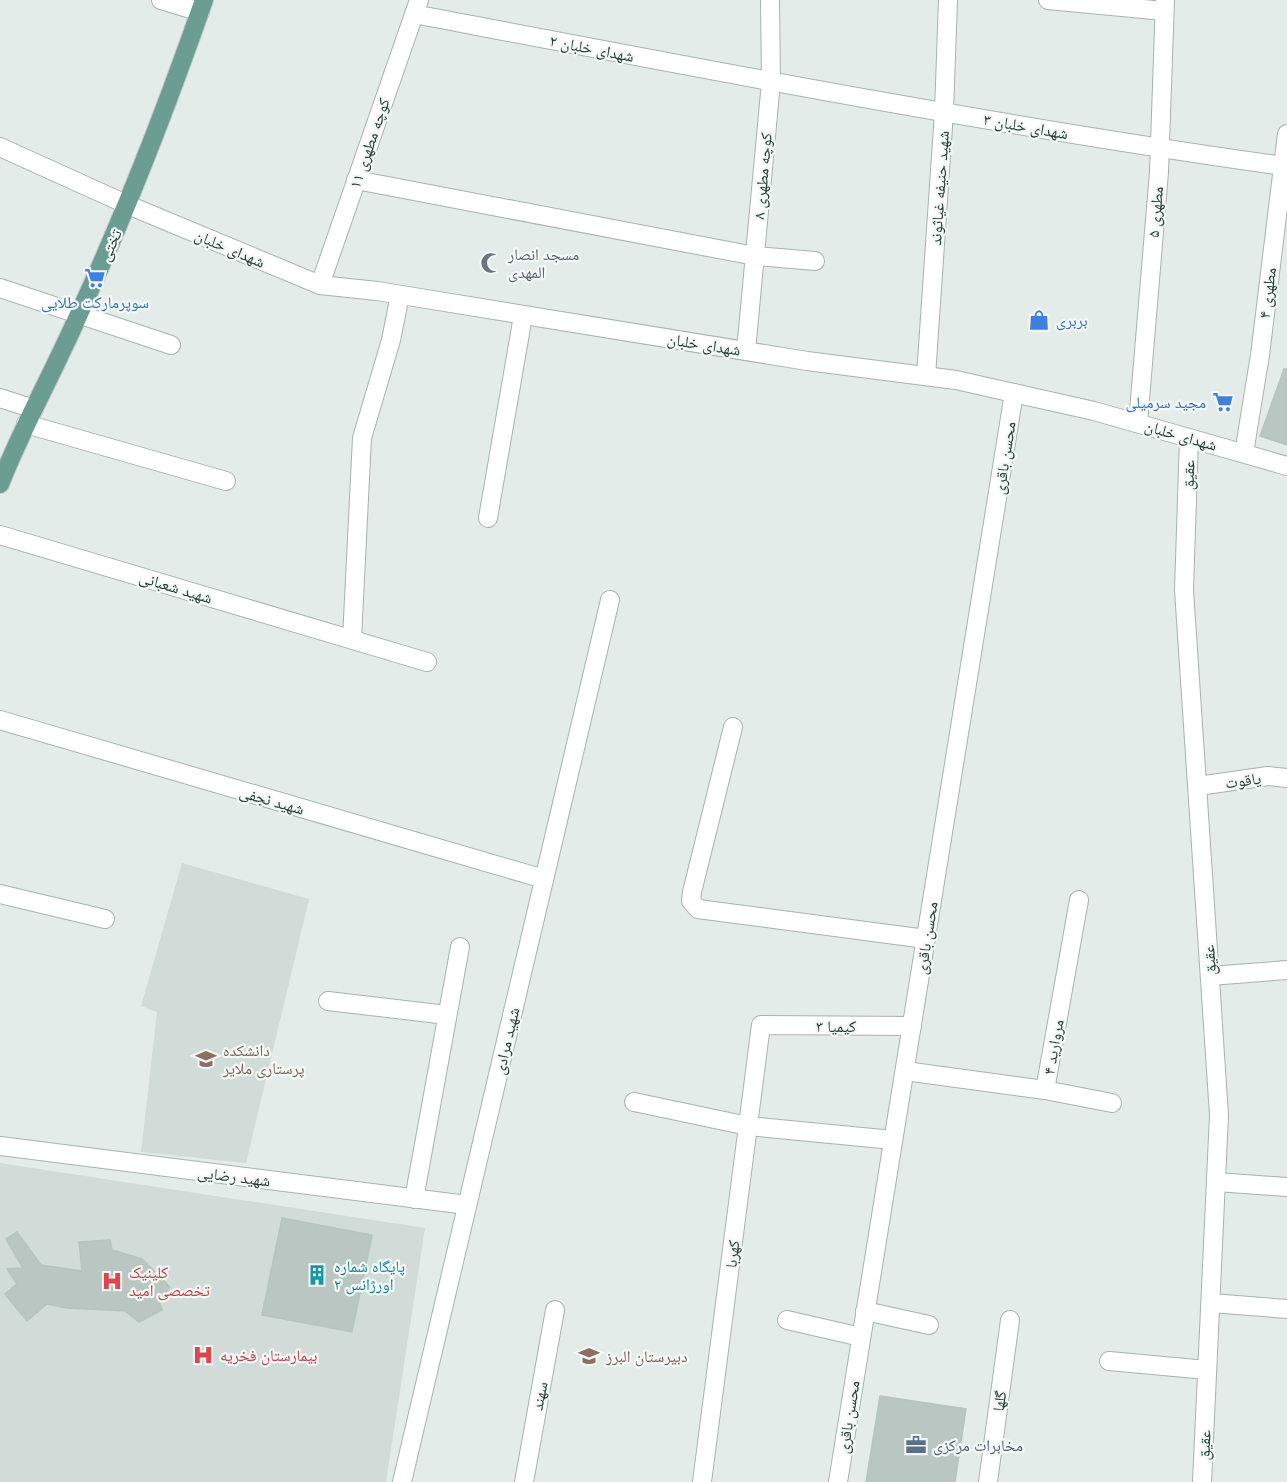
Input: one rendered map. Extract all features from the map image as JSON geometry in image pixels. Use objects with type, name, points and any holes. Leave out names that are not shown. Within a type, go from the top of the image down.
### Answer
[{"type":"main road","name":"تختی","points":[[0,484],[128,205],[202,6]]},
{"type":"street","points":[[161,0],[202,6]]},
{"type":"street","name":"کوچه مطهری ۸","points":[[746,351],[771,82],[770,0]]},
{"type":"street","name":"شهید حنیفه غیاثوند","points":[[926,376],[944,112],[948,0]]},
{"type":"street","points":[[1048,0],[1164,6]]},
{"type":"street","name":"مطهری ۵","points":[[1138,423],[1160,149],[1164,6]]},
{"type":"street","name":"شهدای خلبان ۲","points":[[416,7],[771,82]]},
{"type":"street","name":"کوچه مطهری ۱۱","points":[[320,285],[416,7]]},
{"type":"street","name":"شهدای خلبان ۳","points":[[771,82],[1160,149],[1283,166]]},
{"type":"street","name":"مطهری ۴","points":[[1244,453],[1260,355],[1287,134]]},
{"type":"street","name":"شهدای خلبان","points":[[0,147],[128,205],[320,285],[400,295],[746,351],[956,380],[1094,411],[1287,466]]},
{"type":"street","points":[[356,180],[755,256],[815,261]]},
{"type":"street","points":[[0,288],[171,345]]},
{"type":"street","points":[[352,639],[362,438],[391,340],[400,295]]},
{"type":"street","points":[[488,518],[523,316]]},
{"type":"street","name":"محسن باقری","points":[[838,1482],[1014,393]]},
{"type":"street","points":[[0,398],[30,417],[226,481]]},
{"type":"street","name":"عقیق","points":[[1189,438],[1184,590],[1219,1115],[1202,1482]]},
{"type":"street","name":"شهید شعبانی","points":[[0,535],[427,662]]},
{"type":"street","name":"شهید مرادی","points":[[402,1482],[610,600]]},
{"type":"street","name":"شهید نجفی","points":[[0,720],[544,879]]},
{"type":"street","points":[[733,727],[692,892],[691,901],[698,909],[926,939]]},
{"type":"street","name":"یاقوت","points":[[1198,786],[1268,776],[1287,778]]},
{"type":"street","points":[[0,894],[105,920]]},
{"type":"street","name":"مروارید ۴","points":[[904,1071],[1045,1090],[1078,900]]},
{"type":"street","points":[[414,1199],[460,947]]},
{"type":"street","points":[[1210,976],[1287,970]]},
{"type":"street","points":[[328,1001],[447,1015]]},
{"type":"street","name":"کیمیا ۳","points":[[761,1025],[912,1026]]},
{"type":"street","name":"کهربا","points":[[702,1482],[761,1025]]},
{"type":"street","points":[[1045,1090],[1112,1103]]},
{"type":"street","points":[[634,1102],[748,1126],[893,1140]]},
{"type":"street","name":"شهید رضایی","points":[[0,1146],[467,1205]]},
{"type":"street","points":[[1216,1182],[1287,1187]]},
{"type":"street","points":[[1211,1303],[1287,1309]]},
{"type":"street","name":"سهند","points":[[524,1482],[555,1310]]},
{"type":"street","points":[[866,1311],[929,1325]]},
{"type":"street","points":[[787,1320],[861,1337]]},
{"type":"street","name":"گلها","points":[[988,1482],[1010,1320]]},
{"type":"street","points":[[1109,1361],[1207,1370]]},
{"type":"shaded area","points":[[182,863],[309,899],[246,1163],[141,1152],[157,1012],[141,1006]]},
{"type":"shaded area","name":"بیمارستان فخریه","points":[[0,1163],[425,1228],[386,1482],[0,1482]]},
{"type":"building","points":[[1284,369],[1287,369],[1287,445],[1260,436]]},
{"type":"building","name":"پایگاه شماره ۲ اورژانس","points":[[282,1218],[372,1235],[352,1332],[262,1315]]},
{"type":"building","points":[[17,1232],[41,1265],[82,1271],[79,1242],[110,1240],[112,1250],[142,1259],[170,1287],[159,1301],[162,1310],[139,1322],[125,1311],[67,1308],[47,1304],[27,1321],[5,1294],[17,1284],[7,1269],[23,1268],[6,1239]]},
{"type":"building","name":"مخابرات مرکزی","points":[[880,1396],[966,1409],[955,1482],[866,1482]]},
{"type":"place","name":"مسجد انصار المهدی","points":[[491,263]]},
{"type":"place","name":"سوپرمارکت طلایی","points":[[95,278]]},
{"type":"place","name":"بربری","points":[[1039,320]]},
{"type":"place","name":"مجید سرمیلی","points":[[1223,402]]},
{"type":"place","name":"دانشکده پرستاری ملایر","points":[[206,1059]]},
{"type":"place","name":"پایگاه شماره ۲ اورژانس","points":[[317,1275]]},
{"type":"place","name":"کلینیک تخصصی امید","points":[[112,1281]]},
{"type":"place","name":"بیمارستان فخریه","points":[[203,1355]]},
{"type":"place","name":"دبیرستان البرز","points":[[589,1356]]},
{"type":"place","name":"مخابرات مرکزی","points":[[916,1445]]}]
